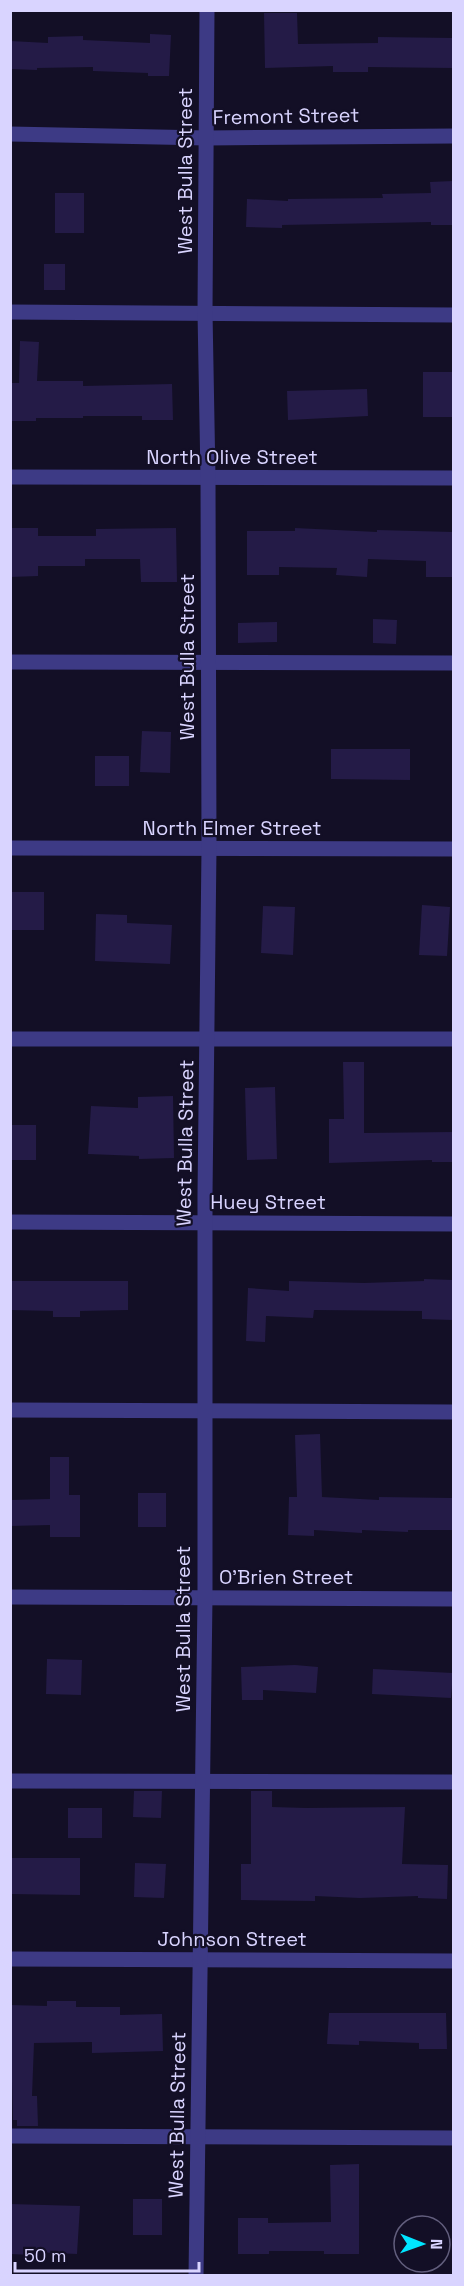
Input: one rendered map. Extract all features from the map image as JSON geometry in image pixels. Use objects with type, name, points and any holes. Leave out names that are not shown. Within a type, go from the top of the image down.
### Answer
[{"type":"street","name":"West Bulla Street","points":[[196,2276],[205,1598],[208,849],[208,478],[205,312],[207,10]]},
{"type":"street","name":"Fremont Street","points":[[10,134],[207,138],[453,136]]},
{"type":"street","points":[[10,312],[453,315]]},
{"type":"street","name":"North Olive Street","points":[[10,477],[453,478]]},
{"type":"street","points":[[10,662],[453,663]]},
{"type":"street","name":"North Elmer Street","points":[[10,848],[453,849]]},
{"type":"street","points":[[10,1039],[453,1039]]},
{"type":"street","name":"Huey Street","points":[[10,1222],[453,1224]]},
{"type":"street","points":[[10,1410],[453,1412]]},
{"type":"street","name":"O'Brien Street","points":[[10,1598],[453,1599]]},
{"type":"street","points":[[10,1781],[453,1782]]},
{"type":"street","name":"Johnson Street","points":[[10,1959],[453,1962]]},
{"type":"street","points":[[10,2136],[453,2138]]},
{"type":"building","points":[[264,13],[297,13],[298,44],[378,43],[378,37],[453,38],[453,68],[368,67],[368,72],[333,72],[333,66],[265,68]]},
{"type":"building","points":[[150,34],[171,35],[169,76],[93,71],[93,67],[10,69],[10,41],[48,43],[48,37],[83,36],[83,40],[150,43]]},
{"type":"building","points":[[453,181],[453,225],[431,225],[431,222],[282,225],[282,228],[246,227],[247,199],[288,201],[288,199],[383,198],[382,194],[431,193],[430,182]]},
{"type":"building","points":[[55,193],[84,193],[84,233],[55,233]]},
{"type":"building","points":[[44,264],[65,264],[65,290],[44,290]]},
{"type":"building","points":[[20,341],[39,342],[37,381],[83,381],[83,386],[172,384],[173,420],[142,420],[142,416],[83,416],[83,418],[36,418],[36,421],[10,421],[10,383],[19,383]]},
{"type":"building","points":[[423,372],[453,372],[453,417],[423,417]]},
{"type":"building","points":[[367,389],[368,416],[288,420],[287,391]]},
{"type":"building","points":[[10,528],[38,528],[38,536],[96,536],[96,529],[176,528],[177,582],[141,582],[140,559],[85,559],[85,566],[38,566],[38,576],[10,577]]},
{"type":"building","points":[[295,528],[377,532],[377,530],[453,532],[453,577],[426,577],[426,561],[368,559],[367,577],[336,575],[337,568],[279,567],[279,575],[247,575],[247,531],[295,531]]},
{"type":"building","points":[[373,619],[397,620],[396,644],[373,643]]},
{"type":"building","points":[[277,622],[277,642],[238,643],[238,623]]},
{"type":"building","points":[[142,731],[171,732],[170,773],[140,772]]},
{"type":"building","points":[[331,749],[410,749],[410,780],[331,779]]},
{"type":"building","points":[[95,756],[129,756],[129,786],[95,786]]},
{"type":"building","points":[[10,892],[44,892],[44,930],[10,930]]},
{"type":"building","points":[[422,905],[450,907],[447,956],[419,955]]},
{"type":"building","points":[[263,906],[295,907],[293,955],[261,953]]},
{"type":"building","points":[[96,914],[127,915],[127,923],[172,925],[170,964],[95,961]]},
{"type":"building","points":[[343,1062],[364,1062],[364,1133],[453,1132],[453,1162],[432,1162],[432,1160],[329,1163],[329,1119],[344,1119]]},
{"type":"building","points":[[275,1087],[277,1159],[247,1160],[245,1088]]},
{"type":"building","points":[[173,1096],[174,1158],[139,1159],[139,1156],[88,1154],[91,1106],[138,1108],[138,1097]]},
{"type":"building","points":[[10,1125],[36,1125],[36,1160],[10,1160]]},
{"type":"building","points":[[424,1279],[453,1280],[453,1320],[422,1319],[422,1311],[314,1310],[313,1318],[266,1316],[265,1342],[246,1341],[248,1288],[289,1291],[289,1281],[364,1283],[424,1281]]},
{"type":"building","points":[[10,1281],[128,1281],[128,1310],[80,1311],[80,1317],[53,1317],[53,1311],[10,1310]]},
{"type":"building","points":[[320,1434],[322,1497],[379,1500],[379,1497],[452,1498],[453,1530],[408,1530],[408,1532],[362,1530],[362,1533],[314,1530],[314,1536],[288,1535],[289,1497],[297,1497],[295,1435]]},
{"type":"building","points":[[50,1457],[69,1457],[69,1495],[80,1495],[80,1537],[50,1537],[50,1525],[10,1526],[10,1500],[50,1499]]},
{"type":"building","points":[[138,1493],[166,1493],[166,1527],[138,1527]]},
{"type":"building","points":[[47,1659],[82,1660],[81,1695],[46,1694]]},
{"type":"building","points":[[295,1665],[318,1667],[316,1693],[263,1690],[263,1700],[242,1700],[241,1667]]},
{"type":"building","points":[[373,1669],[453,1673],[451,1698],[372,1694]]},
{"type":"building","points":[[134,1791],[162,1791],[161,1818],[133,1817]]},
{"type":"building","points":[[251,1791],[272,1791],[272,1807],[405,1807],[402,1864],[448,1865],[447,1899],[418,1898],[418,1896],[360,1898],[315,1896],[315,1901],[241,1900],[241,1864],[251,1864]]},
{"type":"building","points":[[68,1808],[102,1808],[102,1838],[68,1838]]},
{"type":"building","points":[[10,1858],[80,1858],[80,1895],[10,1894]]},
{"type":"building","points":[[135,1863],[166,1864],[164,1898],[134,1897]]},
{"type":"building","points":[[47,2001],[76,2001],[76,2007],[120,2007],[120,2015],[162,2014],[163,2051],[92,2053],[92,2042],[34,2043],[32,2096],[37,2096],[38,2126],[17,2126],[17,2120],[13,2120],[10,2005],[47,2006]]},
{"type":"building","points":[[329,2013],[446,2013],[447,2049],[419,2049],[419,2043],[359,2041],[359,2045],[327,2044]]},
{"type":"building","points":[[359,2164],[359,2254],[324,2254],[324,2251],[269,2251],[269,2254],[238,2254],[238,2218],[268,2218],[268,2223],[331,2222],[330,2165]]},
{"type":"building","points":[[133,2199],[162,2199],[162,2235],[133,2235]]},
{"type":"building","points":[[10,2204],[80,2206],[77,2254],[33,2252],[33,2255],[10,2254]]}]
